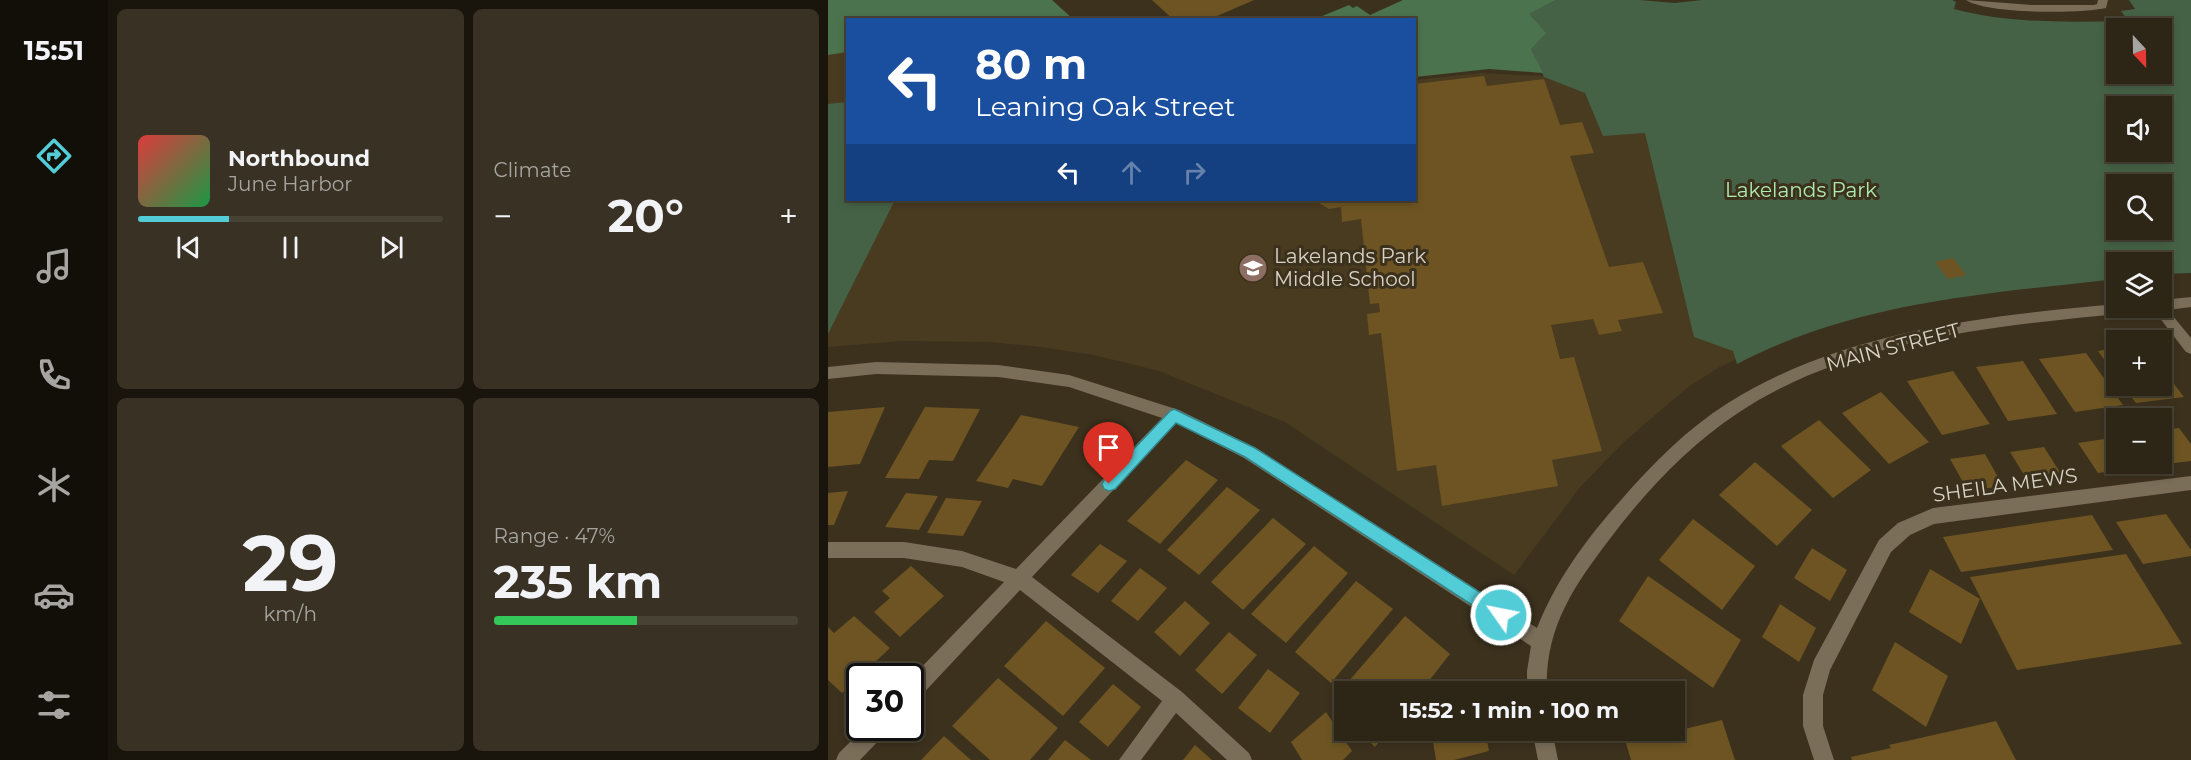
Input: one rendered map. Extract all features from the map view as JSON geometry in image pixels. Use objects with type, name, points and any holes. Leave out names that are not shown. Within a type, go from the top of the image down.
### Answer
[{"type":"street","points":[[1971,0],[2008,7],[2044,8],[2094,8],[2102,6],[2103,0]]},
{"type":"street","points":[[2172,304],[2191,302]]},
{"type":"street","name":"MAIN STREET","points":[[1538,681],[1540,640],[1554,607],[1575,572],[1616,516],[1675,454],[1730,410],[1789,378],[1851,354],[1950,329],[2106,311]]},
{"type":"street","points":[[2169,318],[2191,348]]},
{"type":"street","points":[[828,373],[876,368],[998,371],[1069,381],[1174,416],[1250,453],[1540,640]]},
{"type":"street","points":[[924,678],[1174,416]]},
{"type":"street","name":"SHEILA MEWS","points":[[1824,760],[1813,726],[1813,695],[1821,667],[1885,546],[1904,529],[1933,516],[2191,483]]},
{"type":"street","points":[[828,550],[904,550],[962,559],[1020,579],[1174,699],[1242,760]]},
{"type":"street","points":[[1129,760],[1174,699]]},
{"type":"street","points":[[846,760],[864,741]]},
{"type":"street","points":[[1544,741],[1548,760]]},
{"type":"shaded area","name":"Lakelands Park Middle School","points":[[846,43],[846,201],[1416,201],[1416,80],[1480,73],[1544,76],[1585,93],[1633,83],[1745,355],[1718,368],[1687,388],[1625,441],[1581,486],[1514,575],[1285,422],[1159,371],[1094,355],[989,342],[902,341],[828,347],[828,44]]},
{"type":"green space","points":[[828,0],[1052,0],[1072,18],[846,18],[846,52],[828,55]]},
{"type":"green space","points":[[1403,0],[1556,0],[1529,14],[1546,33],[1531,49],[1543,73],[1489,69],[1416,77],[1416,18],[1317,18],[1349,5],[1353,8],[1357,6],[1370,15]]},
{"type":"green space","name":"Lakelands Park","points":[[1556,0],[1639,0],[1675,3],[1702,0],[1952,0],[1956,2],[1954,9],[1975,14],[2019,20],[2106,22],[2106,84],[2172,84],[2172,18],[2126,18],[2121,11],[2135,9],[2129,0],[2191,0],[2191,273],[2172,274],[2172,252],[2106,252],[2106,280],[1970,296],[1876,313],[1829,326],[1783,343],[1737,364],[1733,351],[1694,337],[1645,133],[1603,136],[1585,93],[1544,77],[1531,49],[1528,14]]},
{"type":"green space","points":[[846,102],[846,201],[894,201],[828,334],[828,104]]},
{"type":"building","points":[[1152,0],[1254,0],[1213,18],[1172,18]]},
{"type":"building","points":[[1484,76],[1487,86],[1544,79],[1560,125],[1582,122],[1594,153],[1570,156],[1609,267],[1643,262],[1663,313],[1618,320],[1622,331],[1599,335],[1593,319],[1551,325],[1560,359],[1574,357],[1602,451],[1552,460],[1558,486],[1442,506],[1436,465],[1397,471],[1381,333],[1369,335],[1367,314],[1380,312],[1379,303],[1370,304],[1361,219],[1342,222],[1341,207],[1329,209],[1319,201],[1416,201],[1416,84]]},
{"type":"building","points":[[1953,258],[1966,275],[1948,279],[1935,262]]},
{"type":"building","points":[[2106,350],[2106,362],[2098,351]]},
{"type":"building","points":[[2086,353],[2106,381],[2106,396],[2117,396],[2123,405],[2075,412],[2039,359]]},
{"type":"building","points":[[2023,361],[2057,414],[2008,421],[1976,367]]},
{"type":"building","points":[[1953,371],[1990,424],[1942,435],[1907,381]]},
{"type":"building","points":[[2172,381],[2184,397],[2136,403],[2131,396],[2172,396]]},
{"type":"building","points":[[1881,392],[1929,442],[1889,464],[1842,413]]},
{"type":"building","points":[[885,407],[860,464],[828,467],[828,412]]},
{"type":"building","points":[[925,407],[980,409],[953,461],[929,460],[919,479],[885,478]]},
{"type":"building","points":[[1021,415],[1079,427],[1042,486],[1013,479],[1008,488],[976,481]]},
{"type":"building","points":[[1819,420],[1871,470],[1833,498],[1781,446]]},
{"type":"building","points":[[2179,428],[2191,444],[2191,461],[2172,463],[2172,429]]},
{"type":"building","points":[[2106,439],[2106,472],[2098,473],[2078,443]]},
{"type":"building","points":[[2044,447],[2063,477],[2029,483],[2010,452]]},
{"type":"building","points":[[1985,454],[2003,486],[1968,491],[1950,459]]},
{"type":"building","points":[[1186,460],[1218,480],[1160,544],[1127,521]]},
{"type":"building","points":[[1755,462],[1812,510],[1777,546],[1719,495]]},
{"type":"building","points":[[1227,487],[1260,510],[1199,575],[1167,550]]},
{"type":"building","points":[[848,491],[834,525],[828,525],[828,493]]},
{"type":"building","points":[[906,493],[938,496],[919,530],[885,527]]},
{"type":"building","points":[[946,498],[982,501],[963,536],[927,533]]},
{"type":"building","points":[[2166,514],[2191,550],[2191,556],[2143,564],[2116,522]]},
{"type":"building","points":[[2092,515],[2113,550],[1961,572],[1943,537]]},
{"type":"building","points":[[1273,518],[1306,544],[1243,610],[1211,582]]},
{"type":"building","points":[[1693,519],[1755,566],[1722,610],[1659,560]]},
{"type":"building","points":[[1100,544],[1127,561],[1098,593],[1071,575]]},
{"type":"building","points":[[1314,546],[1348,573],[1286,643],[1251,614]]},
{"type":"building","points":[[1812,548],[1847,570],[1830,601],[1794,578]]},
{"type":"building","points":[[2126,554],[2182,644],[2017,670],[1970,577]]},
{"type":"building","points":[[911,566],[944,596],[900,637],[874,612],[890,598],[882,591]]},
{"type":"building","points":[[1140,568],[1167,588],[1138,621],[1111,601]]},
{"type":"building","points":[[1930,569],[1980,599],[1961,644],[1909,612]]},
{"type":"building","points":[[1648,576],[1741,640],[1713,688],[1619,621]]},
{"type":"building","points":[[1356,581],[1393,609],[1331,683],[1295,652]]},
{"type":"building","points":[[1185,601],[1210,623],[1180,656],[1154,632]]},
{"type":"building","points":[[1780,604],[1816,628],[1799,662],[1762,637]]},
{"type":"building","points":[[854,616],[890,648],[874,663],[846,663],[846,689],[842,693],[828,680],[828,627],[834,633]]},
{"type":"building","points":[[1405,616],[1450,654],[1429,681],[1349,681]]},
{"type":"building","points":[[1046,621],[1105,668],[1063,716],[1004,666]]},
{"type":"building","points":[[1229,632],[1257,655],[1222,694],[1195,670]]},
{"type":"building","points":[[1895,642],[1948,676],[1926,727],[1872,690]]},
{"type":"building","points":[[1268,669],[1300,693],[1270,733],[1238,708]]},
{"type":"building","points":[[998,678],[1058,728],[1030,760],[990,760],[952,726]]},
{"type":"building","points":[[1113,684],[1141,707],[1108,747],[1079,722]]},
{"type":"building","points":[[1326,712],[1334,724],[1334,741],[1345,741],[1352,751],[1343,760],[1302,760],[1291,742]]},
{"type":"building","points":[[1722,720],[1735,760],[1631,760],[1626,743],[1685,741],[1685,729]]},
{"type":"building","points":[[1996,721],[2016,760],[1852,760],[1851,757],[1891,748],[1889,745]]},
{"type":"building","points":[[944,736],[971,760],[921,760]]},
{"type":"building","points":[[1065,740],[1091,760],[1048,760]]},
{"type":"building","points":[[1369,741],[1380,741],[1375,747]]},
{"type":"building","points":[[1433,741],[1487,741],[1489,751],[1454,760],[1436,760]]},
{"type":"building","points":[[1195,745],[1212,760],[1183,760]]},
{"type":"place","name":"Lakelands Park Middle School","points":[[1253,268]]},
{"type":"route","points":[[1109,484],[1174,416],[1250,453],[1501,615]]}]
